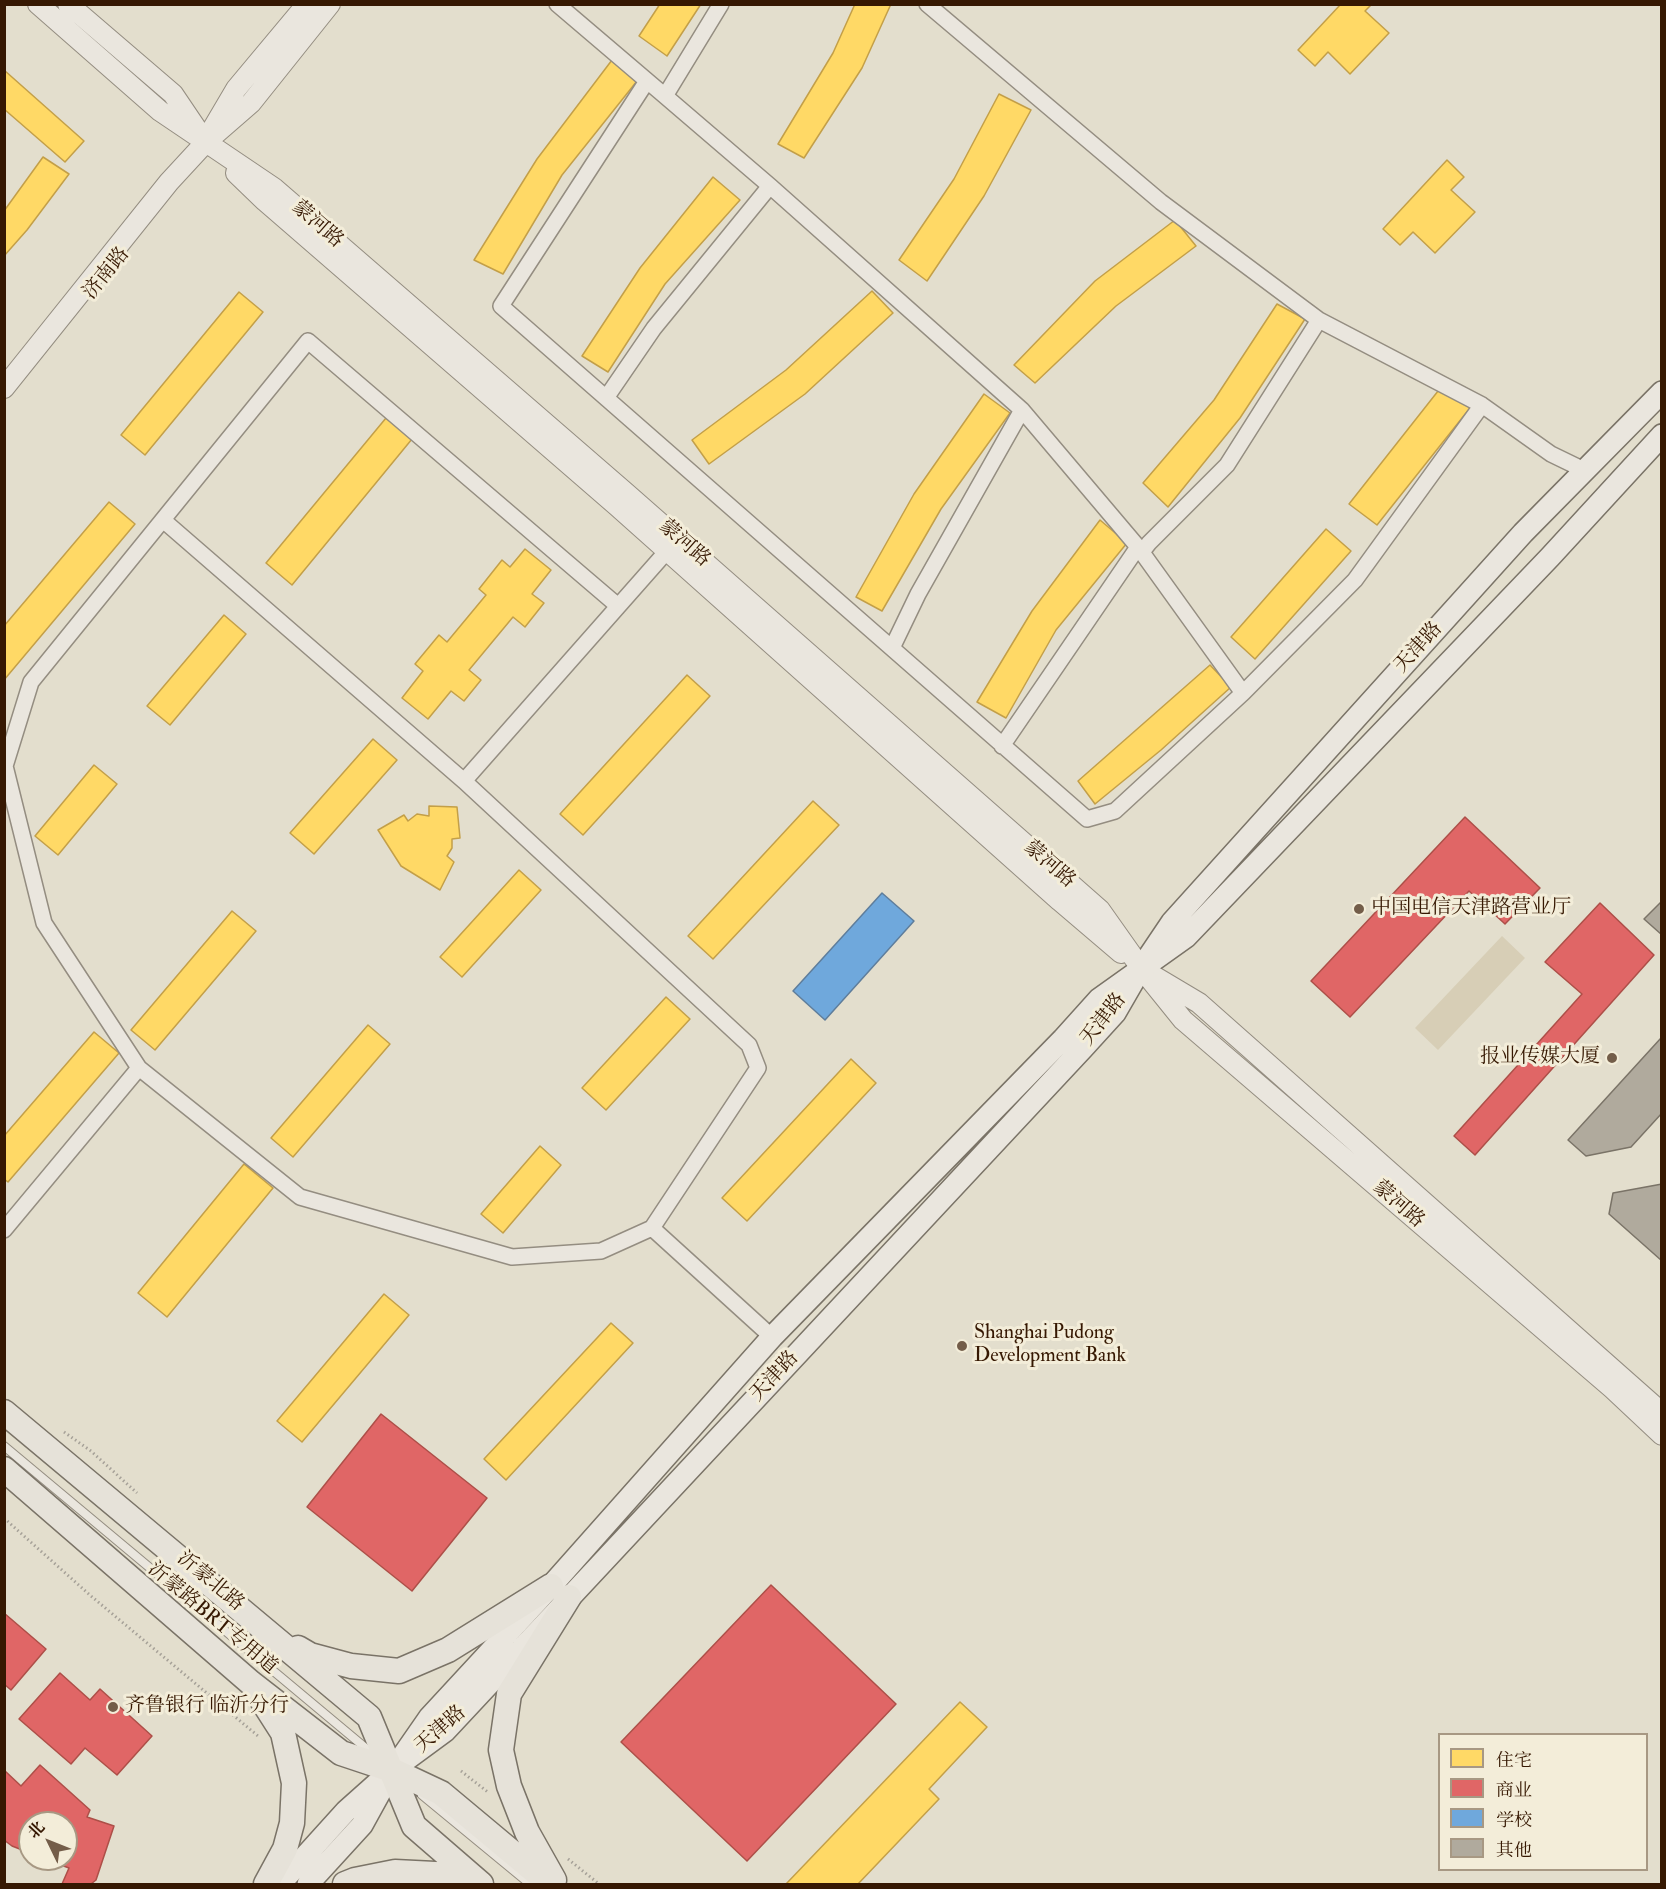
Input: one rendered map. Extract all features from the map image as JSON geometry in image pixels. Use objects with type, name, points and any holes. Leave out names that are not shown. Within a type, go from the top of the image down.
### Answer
[{"type":"main road","name":"天津路","points":[[308,1884],[362,1825],[392,1770],[429,1718],[561,1592],[1115,1013],[1141,968],[1172,922],[1523,533],[1662,392]]},
{"type":"main road","name":"天津路","points":[[561,1592],[772,1337],[1099,999],[1186,937],[1550,557],[1662,435]]},
{"type":"main road","name":"沂蒙北路","points":[[4,1412],[369,1716],[414,1826],[481,1884]]},
{"type":"main road","points":[[4,1469],[251,1683],[341,1753],[392,1770],[441,1793],[550,1884]]},
{"type":"main road","points":[[266,1629],[310,1654],[351,1666],[399,1671],[448,1650],[561,1592]]},
{"type":"main road","points":[[556,1884],[527,1832],[509,1786],[501,1750],[509,1694],[561,1592]]},
{"type":"main road","points":[[251,1683],[283,1733],[294,1783],[292,1823],[285,1849],[266,1884]]},
{"type":"main road","name":"天津路","points":[[280,1884],[346,1811],[392,1770]]},
{"type":"main road","points":[[345,1884],[395,1872],[455,1875],[473,1884]]},
{"type":"street","name":"蒙河路","points":[[39,4],[160,111],[274,188],[1091,902],[1100,910],[1141,968],[1183,1020],[1613,1389],[1662,1435]]},
{"type":"street","name":"蒙河路","points":[[68,4],[173,94],[205,143],[265,201],[666,551],[1060,902],[1141,968],[1199,1003],[1662,1413]]},
{"type":"street","name":"济南路","points":[[4,402],[170,195],[205,143],[236,89],[307,4]]},
{"type":"street","name":"济南路","points":[[4,388],[169,182],[205,143],[251,103],[330,4]]},
{"type":"street","points":[[557,4],[770,186],[1022,410],[1140,550],[1244,693]]},
{"type":"street","points":[[665,96],[721,4]]},
{"type":"street","points":[[927,4],[1161,202],[1319,320],[1482,405],[1551,454],[1584,470]]},
{"type":"street","points":[[647,81],[501,306],[1087,819],[1115,811],[1244,693],[1355,580],[1482,405]]},
{"type":"street","points":[[606,398],[654,328],[770,186]]},
{"type":"street","points":[[1002,746],[1140,550],[1227,465],[1319,320]]},
{"type":"street","points":[[163,520],[464,781],[750,1046],[758,1068],[652,1228],[601,1251],[512,1257],[300,1197],[139,1068],[44,923],[4,765],[31,682],[308,341],[618,606]]},
{"type":"street","points":[[892,648],[918,594],[1022,410]]},
{"type":"street","points":[[464,781],[666,551]]},
{"type":"street","points":[[4,1230],[139,1068]]},
{"type":"street","points":[[652,1228],[772,1337]]},
{"type":"lane","name":"沂蒙路BRT专用道","points":[[4,1446],[530,1884]]},
{"type":"path","points":[[4,1518],[264,1742]]},
{"type":"shaded area","points":[[1502,936],[1525,958],[1438,1050],[1415,1028]]},
{"type":"building: 住宅","points":[[660,4],[701,4],[667,56],[639,36]]},
{"type":"building: 住宅","points":[[855,4],[891,4],[862,68],[804,158],[778,144],[833,53]]},
{"type":"building: 住宅","points":[[1341,4],[1372,4],[1365,11],[1389,33],[1350,74],[1328,52],[1315,66],[1298,50]]},
{"type":"building: 住宅","points":[[612,60],[637,81],[562,175],[503,274],[474,260],[537,159]]},
{"type":"building: 住宅","points":[[4,70],[84,141],[65,162],[4,109]]},
{"type":"building: 住宅","points":[[999,94],[1031,110],[984,196],[927,281],[899,260],[954,179]]},
{"type":"building: 住宅","points":[[43,157],[69,174],[27,230],[4,256],[4,211]]},
{"type":"building: 住宅","points":[[1447,160],[1464,177],[1451,190],[1475,212],[1435,253],[1413,232],[1400,245],[1383,229]]},
{"type":"building: 住宅","points":[[713,177],[740,200],[665,284],[608,372],[582,356],[640,268]]},
{"type":"building: 住宅","points":[[1175,220],[1196,246],[1116,306],[1035,383],[1014,365],[1095,281]]},
{"type":"building: 住宅","points":[[872,291],[893,313],[805,394],[709,464],[692,440],[786,370]]},
{"type":"building: 住宅","points":[[239,292],[263,312],[145,455],[121,435]]},
{"type":"building: 住宅","points":[[1277,304],[1305,319],[1240,418],[1168,507],[1143,483],[1214,400]]},
{"type":"building: 住宅","points":[[1442,386],[1470,408],[1377,525],[1349,504]]},
{"type":"building: 住宅","points":[[984,394],[1010,413],[941,509],[882,611],[856,597],[914,494]]},
{"type":"building: 住宅","points":[[386,418],[412,439],[292,585],[266,563]]},
{"type":"building: 住宅","points":[[109,502],[135,524],[4,680],[4,626]]},
{"type":"building: 住宅","points":[[1100,520],[1127,543],[1056,630],[1006,718],[977,702],[1032,611]]},
{"type":"building: 住宅","points":[[1326,529],[1351,551],[1255,659],[1231,637]]},
{"type":"building: 住宅","points":[[525,549],[551,570],[532,594],[544,603],[525,627],[513,617],[469,670],[481,680],[464,701],[451,691],[428,719],[402,698],[423,671],[415,664],[439,635],[447,642],[486,595],[479,589],[502,560],[510,567]]},
{"type":"building: 住宅","points":[[224,615],[246,634],[170,725],[147,706]]},
{"type":"building: 住宅","points":[[1210,665],[1231,687],[1161,750],[1095,804],[1078,781]]},
{"type":"building: 住宅","points":[[687,675],[710,696],[583,835],[560,814]]},
{"type":"building: 住宅","points":[[373,739],[397,760],[314,854],[290,833]]},
{"type":"building: 住宅","points":[[94,765],[117,784],[58,855],[35,836]]},
{"type":"building: 住宅","points":[[813,801],[839,825],[713,959],[688,936]]},
{"type":"building: 住宅","points":[[429,806],[457,807],[460,838],[452,839],[452,848],[447,856],[454,862],[440,890],[401,866],[378,830],[404,815],[408,821],[417,814],[429,816]]},
{"type":"building: 住宅","points":[[519,870],[541,890],[462,977],[440,957]]},
{"type":"building: 住宅","points":[[232,911],[256,931],[155,1050],[131,1030]]},
{"type":"building: 住宅","points":[[666,997],[690,1019],[606,1110],[582,1088]]},
{"type":"building: 住宅","points":[[368,1025],[390,1044],[293,1157],[271,1138]]},
{"type":"building: 住宅","points":[[94,1032],[119,1053],[8,1182],[4,1179],[4,1136]]},
{"type":"building: 住宅","points":[[851,1059],[876,1083],[747,1221],[722,1198]]},
{"type":"building: 住宅","points":[[540,1146],[561,1165],[503,1233],[481,1214]]},
{"type":"building: 住宅","points":[[244,1164],[273,1188],[167,1317],[138,1293]]},
{"type":"building: 住宅","points":[[384,1294],[409,1315],[302,1442],[277,1421]]},
{"type":"building: 住宅","points":[[611,1323],[633,1343],[506,1480],[484,1459]]},
{"type":"building: 住宅","points":[[960,1702],[987,1727],[929,1789],[939,1799],[858,1884],[786,1884]]},
{"type":"building: 商业","points":[[1465,817],[1540,888],[1505,924],[1469,891],[1350,1017],[1311,981]]},
{"type":"building: 商业","points":[[1600,903],[1654,955],[1475,1155],[1454,1136],[1582,994],[1545,962]]},
{"type":"building: 商业","points":[[381,1414],[487,1498],[412,1591],[307,1507]]},
{"type":"building: 商业","points":[[771,1585],[896,1704],[747,1861],[621,1742]]},
{"type":"building: 商业","points":[[4,1613],[46,1649],[11,1690],[4,1684]]},
{"type":"building: 商业","points":[[60,1673],[90,1700],[100,1689],[152,1736],[117,1775],[85,1748],[71,1764],[19,1719]]},
{"type":"building: 商业","points":[[40,1765],[90,1810],[87,1817],[114,1826],[96,1880],[91,1884],[62,1884],[68,1871],[78,1871],[78,1811],[18,1811],[18,1848],[4,1840],[4,1770],[21,1786]]},
{"type":"building: 学校","points":[[882,893],[914,921],[825,1020],[793,991]]},
{"type":"building: 其他","points":[[1662,901],[1662,935],[1644,919]]},
{"type":"building: 其他","points":[[1661,1038],[1662,1113],[1631,1147],[1586,1156],[1568,1140]]},
{"type":"building: 其他","points":[[1662,1184],[1662,1261],[1609,1214],[1613,1193]]},
{"type":"place","name":"中国电信天津路营业厅","points":[[1359,909]]},
{"type":"place","name":"报业传媒大厦","points":[[1612,1058]]},
{"type":"place","name":"Shanghai Pudong Development Bank","points":[[962,1346]]},
{"type":"place","name":"齐鲁银行 临沂分行","points":[[113,1707]]}]
